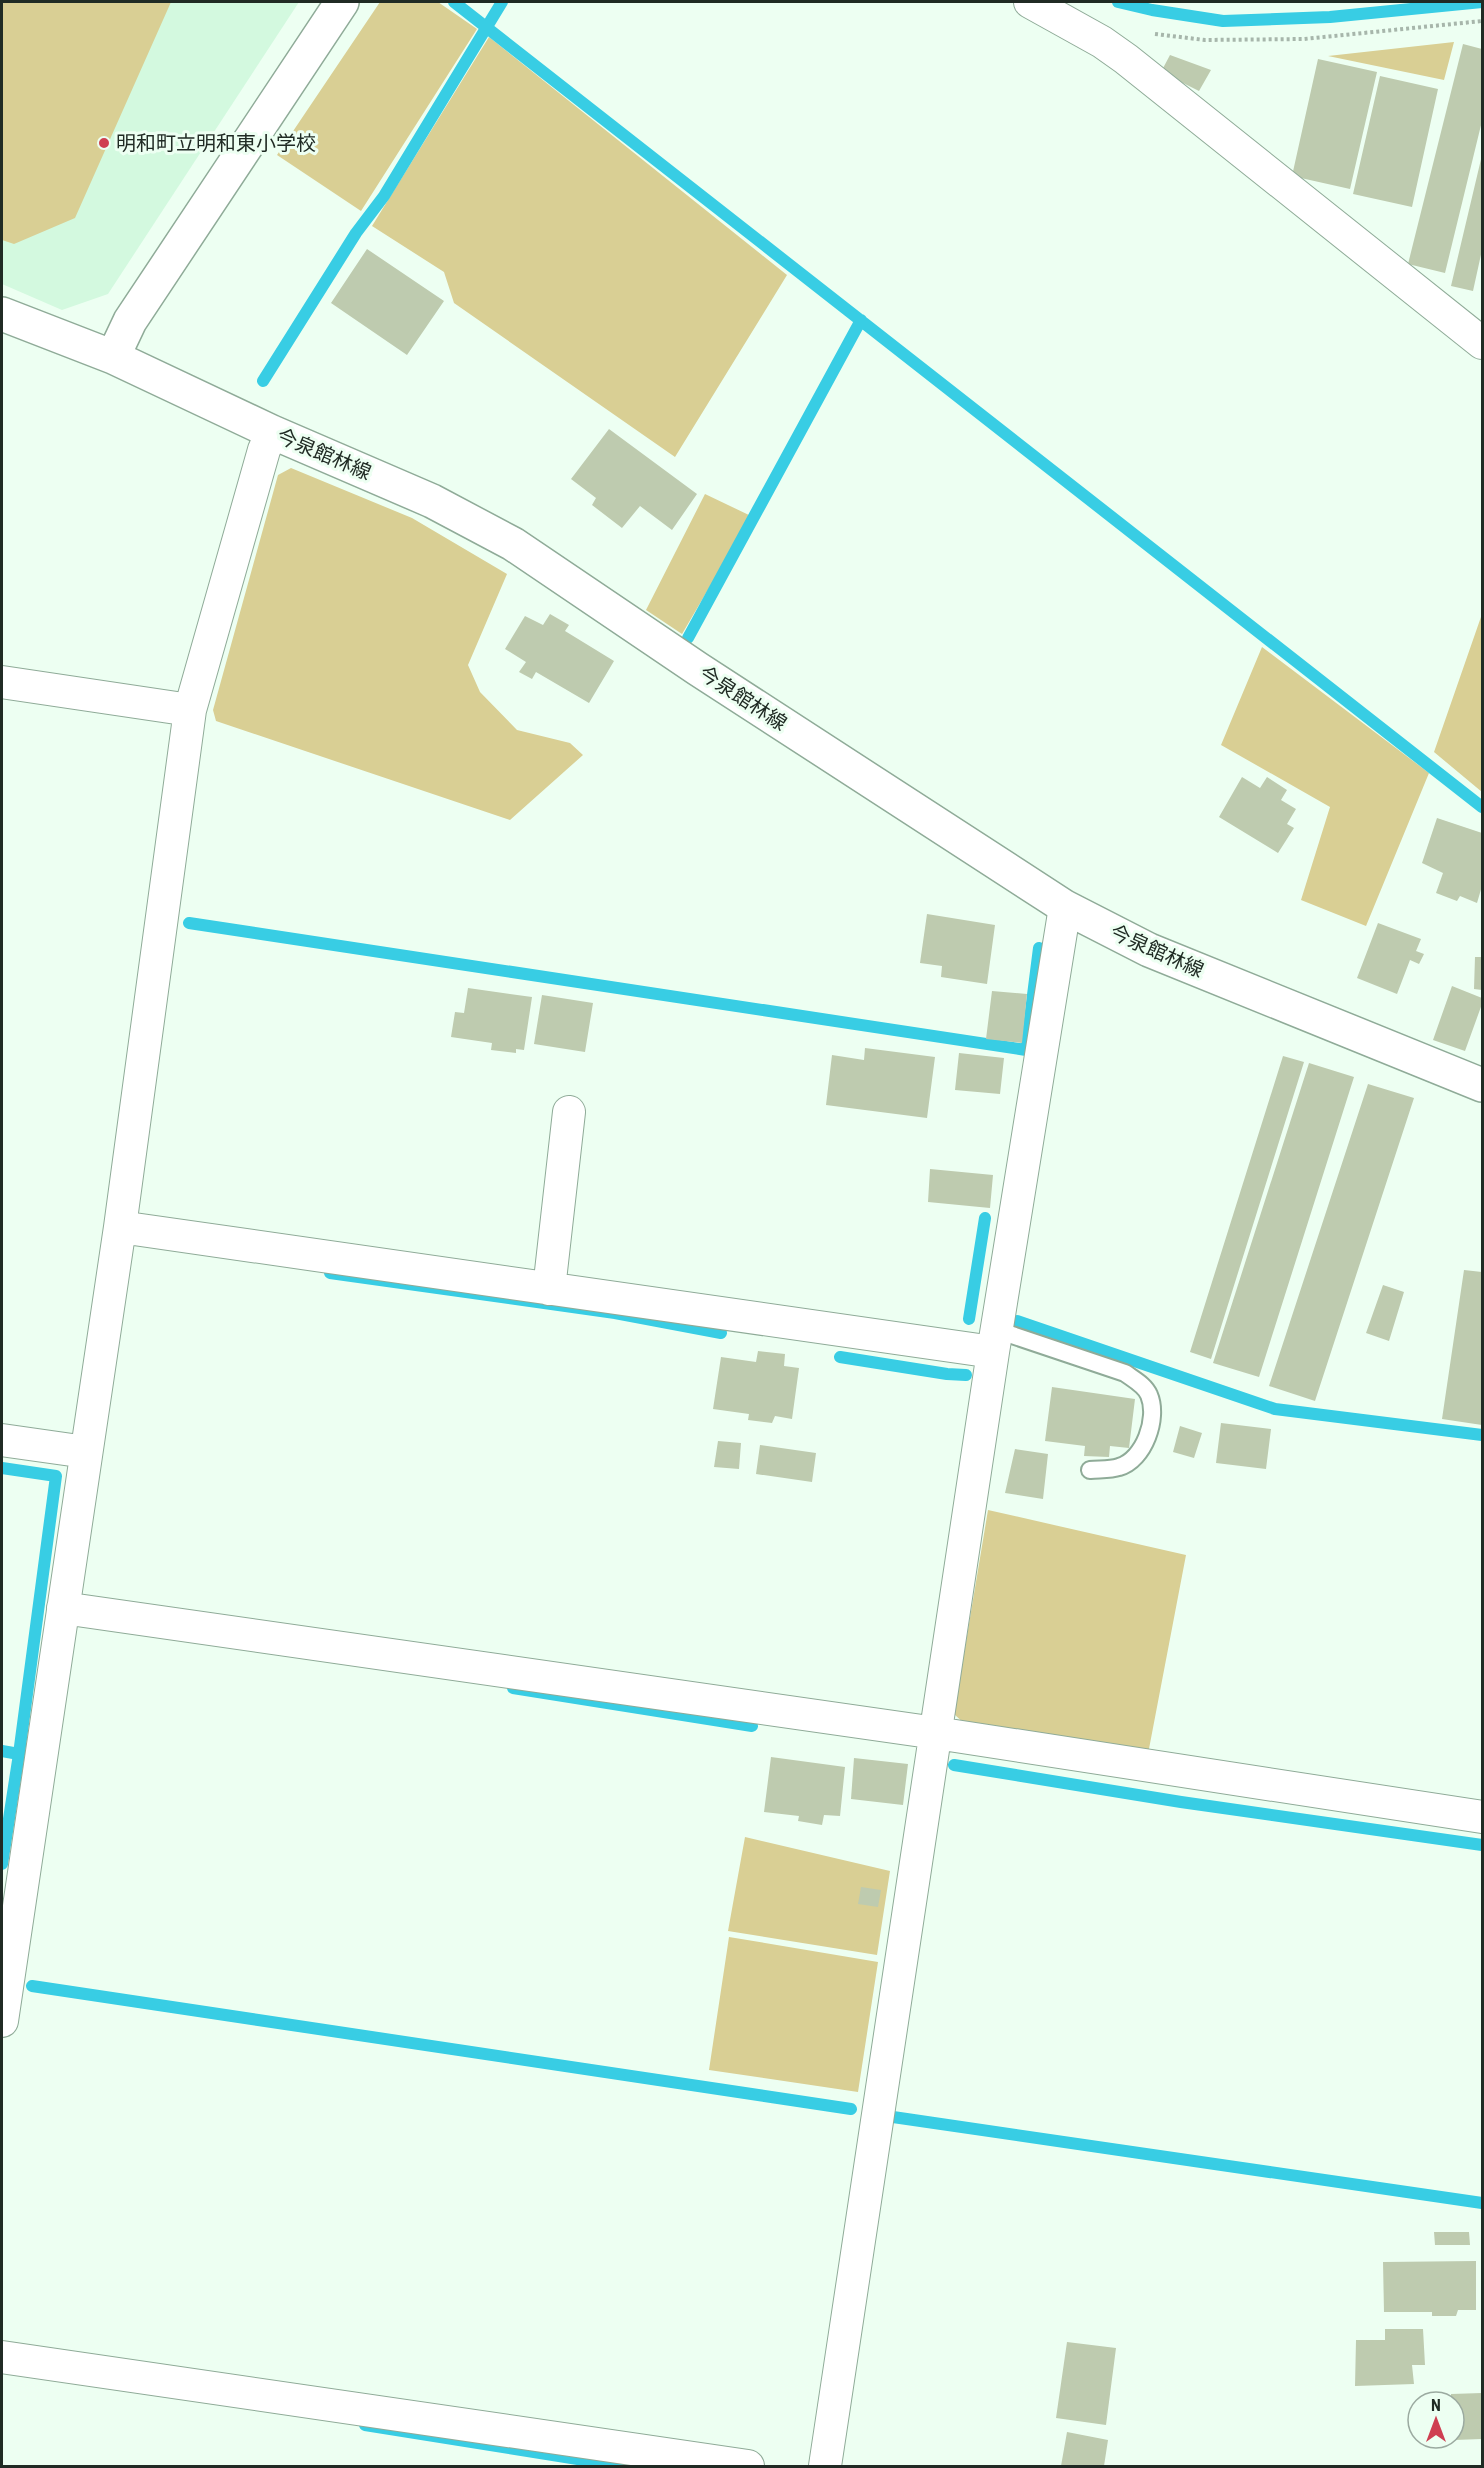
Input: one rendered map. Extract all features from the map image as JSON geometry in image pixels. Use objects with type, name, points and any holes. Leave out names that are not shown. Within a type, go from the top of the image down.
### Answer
[{"type":"main road","points":[[113,357],[130,321],[342,2]]},
{"type":"main road","name":"今泉館林線","points":[[2,314],[113,357],[272,432],[432,501],[513,544],[698,669],[1065,907],[1149,950],[1482,1085]]},
{"type":"street","points":[[1030,2],[1102,42],[1135,66],[1482,343]]},
{"type":"street","points":[[2,2021],[120,1227],[190,710],[264,450],[272,432]]},
{"type":"street","points":[[2,682],[190,710]]},
{"type":"street","points":[[825,2466],[995,1341],[1065,907]]},
{"type":"street","points":[[549,1289],[569,1113]]},
{"type":"street","points":[[120,1227],[549,1289],[995,1341]]},
{"type":"street","points":[[2,1440],[86,1452]]},
{"type":"street","points":[[63,1608],[936,1733],[1482,1817]]},
{"type":"street","points":[[2,2357],[748,2466]]},
{"type":"lane","points":[[995,1341],[1125,1373],[1139,1383],[1149,1395],[1152,1410],[1144,1444],[1131,1460],[1119,1467],[1090,1470]]},
{"type":"path","points":[[1102,42],[1114,36],[1158,34],[1205,40],[1304,39],[1482,21]]},
{"type":"shaded area","name":"明和町立明和東小学校","points":[[2,2],[299,2],[108,294],[62,310],[2,284]]},
{"type":"shaded area","points":[[2,2],[171,2],[75,218],[14,244],[2,240]]},
{"type":"shaded area","points":[[380,2],[438,2],[477,29],[361,211],[277,155]]},
{"type":"shaded area","points":[[489,37],[787,275],[675,457],[454,303],[444,272],[372,226]]},
{"type":"shaded area","points":[[1454,42],[1444,80],[1328,56]]},
{"type":"shaded area","points":[[291,468],[412,518],[507,574],[468,665],[480,692],[517,730],[570,743],[583,755],[510,820],[216,721],[213,710],[278,475]]},
{"type":"shaded area","points":[[705,494],[751,516],[682,634],[646,610]]},
{"type":"shaded area","points":[[1482,614],[1482,792],[1434,752]]},
{"type":"shaded area","points":[[1262,647],[1429,773],[1366,926],[1301,900],[1330,807],[1221,745]]},
{"type":"shaded area","points":[[988,1510],[1186,1555],[1148,1754],[968,1727],[954,1714]]},
{"type":"shaded area","points":[[745,1837],[890,1871],[877,1955],[728,1931]]},
{"type":"shaded area","points":[[729,1937],[878,1962],[858,2092],[709,2070]]},
{"type":"building","points":[[1463,44],[1482,49],[1482,121],[1445,273],[1408,264]]},
{"type":"building","points":[[1170,55],[1211,70],[1199,91],[1161,72]]},
{"type":"building","points":[[1318,59],[1377,72],[1350,189],[1292,176]]},
{"type":"building","points":[[1380,76],[1438,89],[1412,207],[1353,194]]},
{"type":"building","points":[[1482,155],[1482,250],[1473,291],[1451,286]]},
{"type":"building","points":[[367,249],[444,301],[407,355],[331,303]]},
{"type":"building","points":[[609,429],[697,494],[672,530],[640,506],[622,528],[592,505],[596,498],[571,479]]},
{"type":"building","points":[[550,614],[569,625],[565,631],[614,661],[589,703],[536,672],[532,679],[519,672],[526,662],[505,649],[525,616],[543,625]]},
{"type":"building","points":[[1242,777],[1260,788],[1267,777],[1287,790],[1281,800],[1296,809],[1287,824],[1294,828],[1278,853],[1219,817]]},
{"type":"building","points":[[1437,818],[1482,833],[1482,886],[1477,903],[1460,896],[1457,901],[1436,893],[1443,873],[1422,863]]},
{"type":"building","points":[[927,914],[995,925],[987,984],[941,977],[942,966],[920,963]]},
{"type":"building","points":[[1378,923],[1421,939],[1416,951],[1424,954],[1419,964],[1410,960],[1397,994],[1357,978]]},
{"type":"building","points":[[1475,957],[1482,957],[1482,990],[1474,989]]},
{"type":"building","points":[[1452,986],[1482,998],[1482,1004],[1465,1051],[1433,1040]]},
{"type":"building","points":[[468,988],[532,997],[524,1050],[516,1049],[516,1053],[491,1050],[492,1043],[451,1037],[455,1012],[464,1013]]},
{"type":"building","points":[[992,991],[1027,994],[1022,1043],[986,1039]]},
{"type":"building","points":[[542,995],[593,1003],[585,1052],[534,1044]]},
{"type":"building","points":[[865,1048],[935,1057],[927,1118],[826,1105],[832,1055],[864,1060]]},
{"type":"building","points":[[959,1053],[1004,1058],[1000,1094],[955,1090]]},
{"type":"building","points":[[1283,1056],[1304,1062],[1211,1359],[1190,1352]]},
{"type":"building","points":[[1309,1063],[1354,1077],[1259,1377],[1213,1363]]},
{"type":"building","points":[[1368,1084],[1414,1098],[1315,1401],[1269,1386]]},
{"type":"building","points":[[930,1169],[993,1175],[990,1208],[928,1202]]},
{"type":"building","points":[[1464,1270],[1482,1272],[1482,1425],[1442,1419]]},
{"type":"building","points":[[1383,1285],[1404,1292],[1389,1341],[1366,1333]]},
{"type":"building","points":[[758,1351],[785,1354],[784,1366],[799,1368],[792,1419],[775,1416],[772,1423],[748,1420],[749,1414],[713,1409],[721,1357],[756,1362]]},
{"type":"building","points":[[1052,1387],[1135,1399],[1129,1448],[1110,1446],[1109,1457],[1084,1456],[1085,1446],[1045,1441]]},
{"type":"building","points":[[1221,1423],[1271,1429],[1266,1469],[1216,1463]]},
{"type":"building","points":[[1180,1426],[1202,1433],[1194,1458],[1173,1452]]},
{"type":"building","points":[[718,1441],[741,1443],[739,1469],[714,1467]]},
{"type":"building","points":[[760,1445],[816,1453],[812,1482],[756,1474]]},
{"type":"building","points":[[1015,1449],[1048,1454],[1043,1499],[1005,1493]]},
{"type":"building","points":[[771,1757],[845,1767],[840,1816],[824,1815],[822,1825],[798,1821],[799,1816],[764,1812]]},
{"type":"building","points":[[854,1758],[908,1764],[903,1805],[851,1799]]},
{"type":"building","points":[[861,1887],[881,1890],[878,1907],[858,1904]]},
{"type":"building","points":[[1434,2232],[1469,2232],[1470,2245],[1435,2245]]},
{"type":"building","points":[[1476,2261],[1476,2310],[1458,2310],[1456,2316],[1432,2316],[1432,2312],[1384,2312],[1383,2262]]},
{"type":"building","points":[[1385,2329],[1423,2329],[1425,2365],[1412,2365],[1414,2384],[1355,2386],[1356,2340],[1385,2340]]},
{"type":"building","points":[[1067,2342],[1116,2348],[1106,2425],[1056,2418]]},
{"type":"building","points":[[1482,2393],[1482,2439],[1466,2440],[1466,2394]]},
{"type":"building","points":[[1067,2432],[1108,2440],[1104,2466],[1061,2466]]},
{"type":"waterway","points":[[454,2],[1482,807]]},
{"type":"waterway","points":[[263,381],[356,233],[384,196],[502,2]]},
{"type":"waterway","points":[[1118,2],[1152,10],[1223,21],[1330,17],[1482,2]]},
{"type":"waterway","points":[[688,638],[861,320]]},
{"type":"waterway","points":[[189,923],[1026,1050],[1039,948]]},
{"type":"waterway","points":[[969,1319],[985,1218]]},
{"type":"waterway","points":[[330,1273],[615,1313],[721,1333]]},
{"type":"waterway","points":[[1017,1321],[1275,1409],[1482,1435]]},
{"type":"waterway","points":[[840,1357],[966,1375]]},
{"type":"waterway","points":[[2,1468],[56,1476],[2,1864]]},
{"type":"waterway","points":[[513,1688],[752,1726]]},
{"type":"waterway","points":[[2,1751],[19,1754]]},
{"type":"waterway","points":[[954,1765],[1181,1802],[1482,1845]]},
{"type":"waterway","points":[[32,1986],[851,2109]]},
{"type":"waterway","points":[[893,2117],[1482,2203]]},
{"type":"waterway","points":[[365,2425],[621,2466]]},
{"type":"place","name":"明和町立明和東小学校","points":[[104,143]]}]
